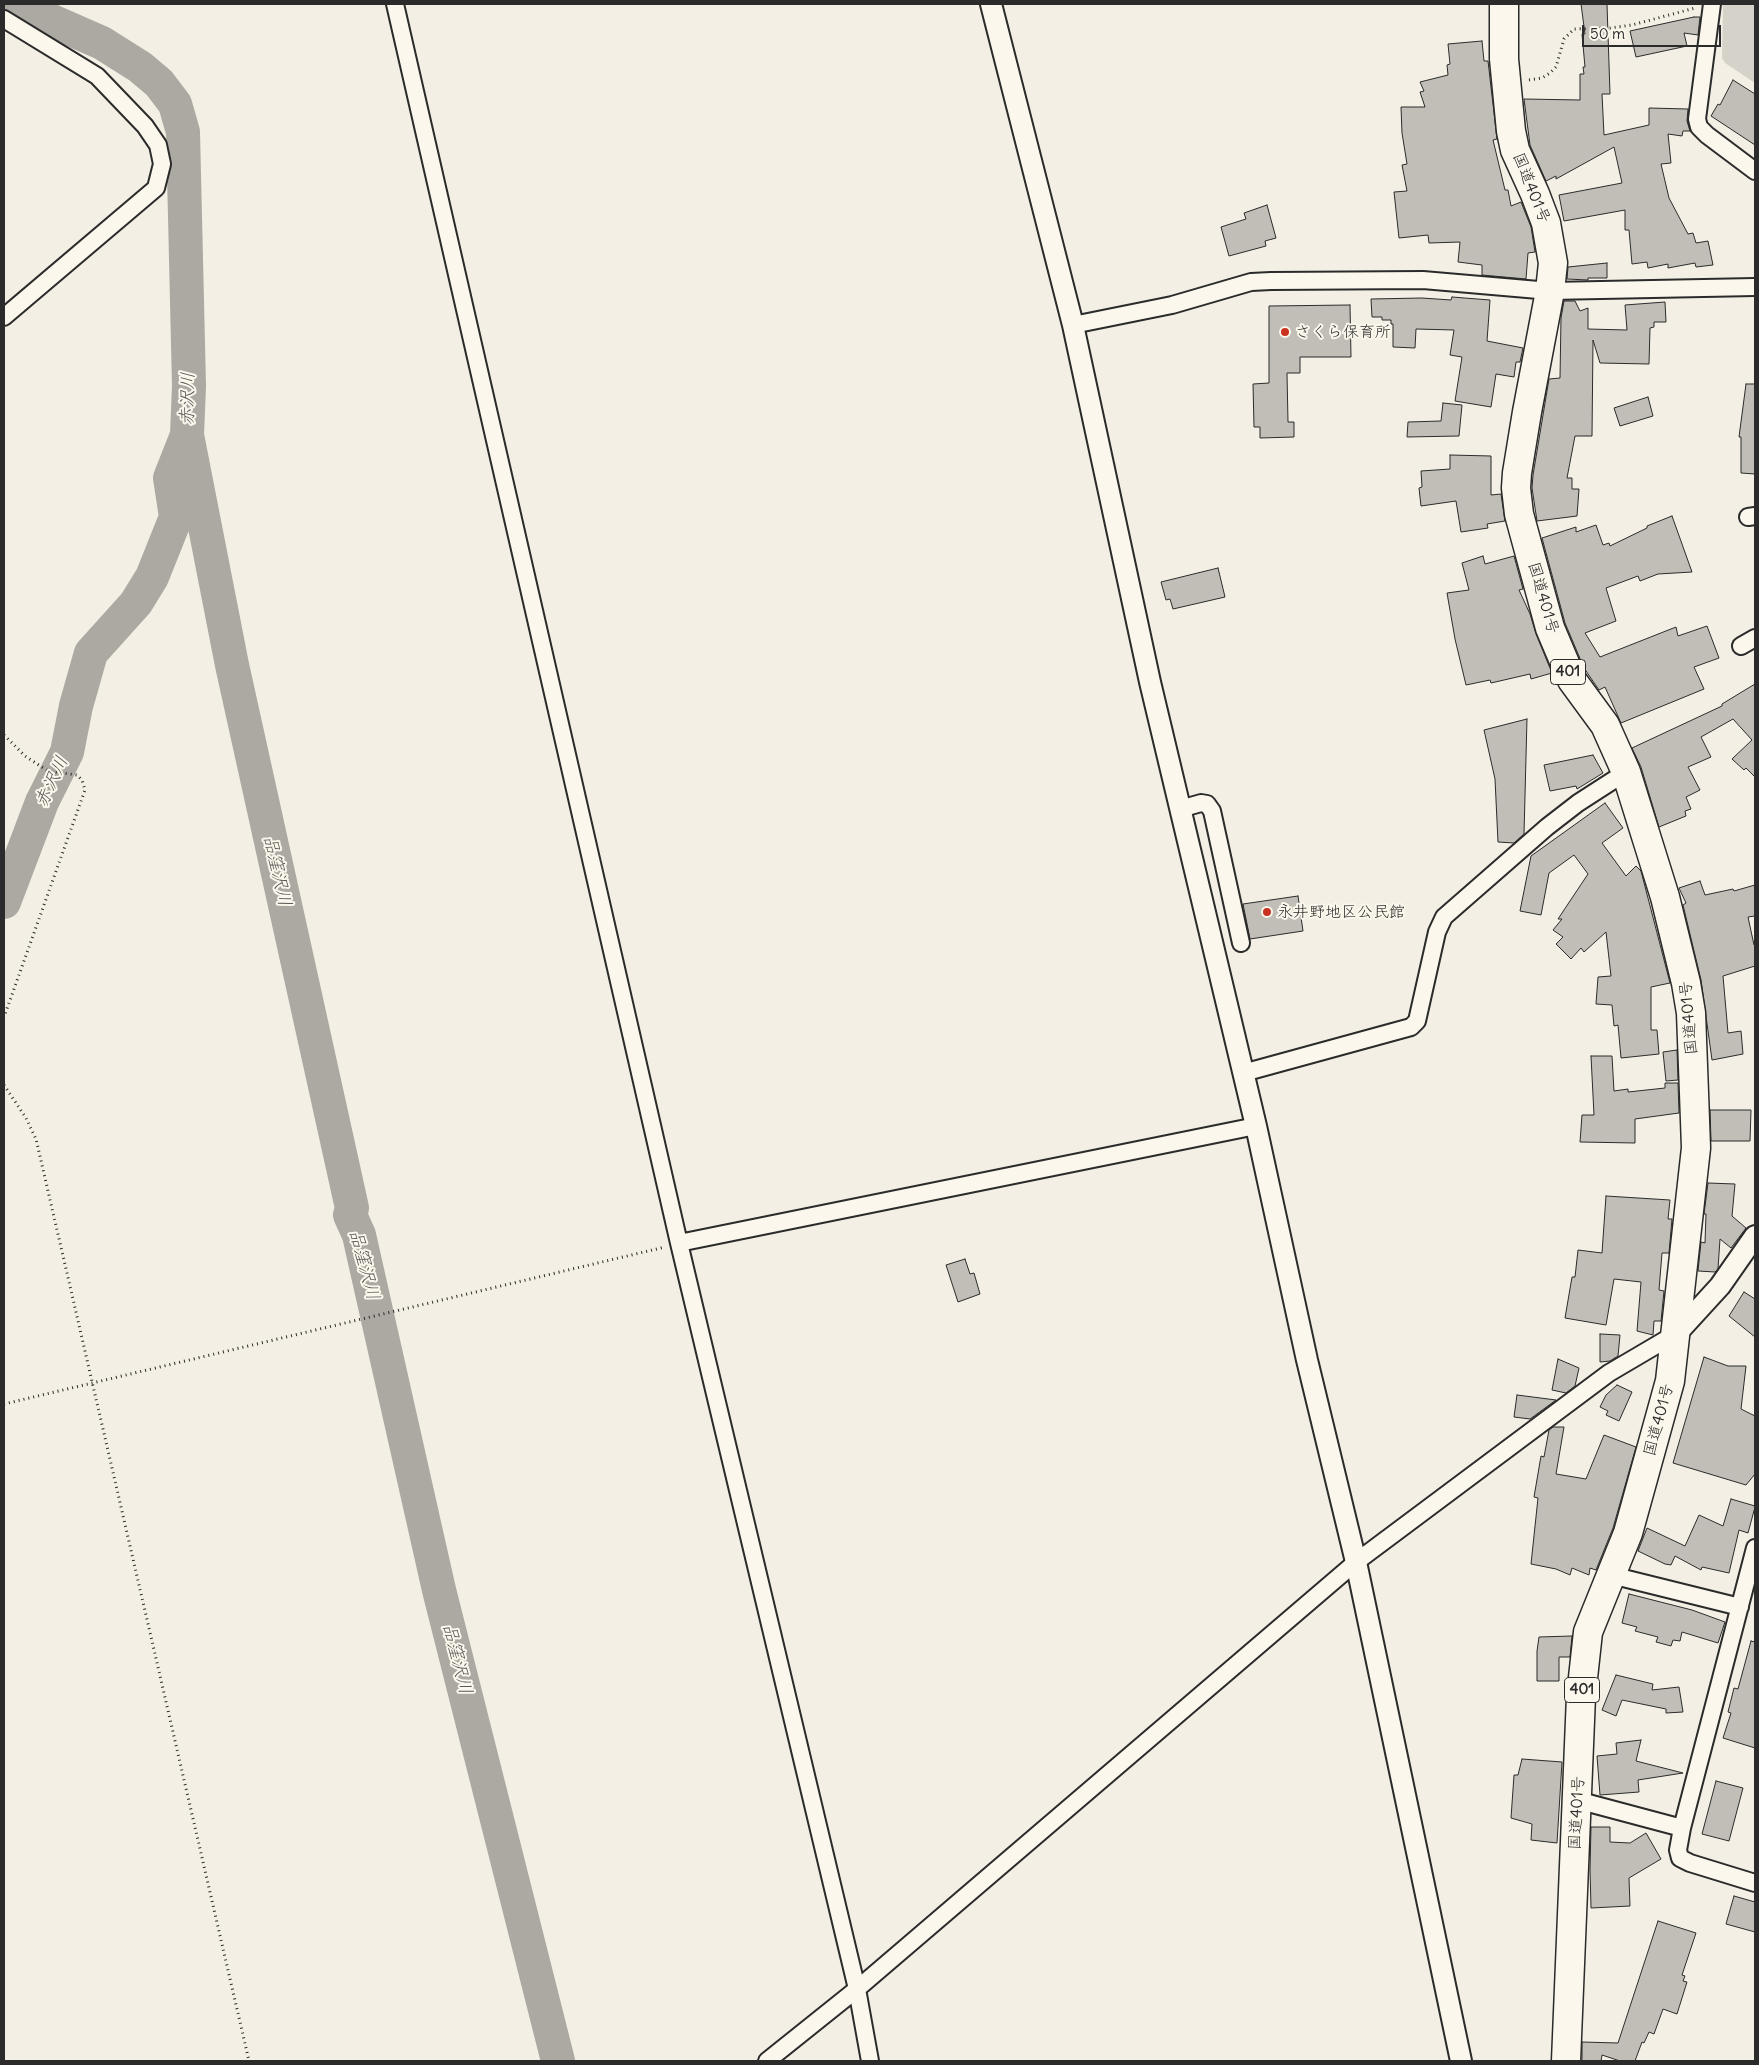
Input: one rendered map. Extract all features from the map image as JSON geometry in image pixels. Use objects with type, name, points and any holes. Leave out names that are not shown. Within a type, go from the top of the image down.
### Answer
[{"type":"highway","name":"国道401号","points":[[1504,4],[1505,80],[1510,131],[1515,150],[1546,223],[1553,263],[1550,291],[1527,412],[1518,473],[1516,488],[1519,514],[1550,628],[1572,680],[1605,725],[1626,772],[1673,922],[1686,983],[1690,1013],[1696,1148],[1670,1381],[1628,1533],[1588,1632],[1581,1696],[1566,2061]]},
{"type":"street","points":[[396,4],[679,1243],[857,1989],[870,2061]]},
{"type":"street","points":[[991,4],[1073,325],[1150,682],[1256,1126],[1307,1360],[1356,1562],[1461,2061]]},
{"type":"street","points":[[1712,5],[1697,119],[1700,127],[1707,135],[1755,171]]},
{"type":"street","points":[[4,19],[97,76],[145,126],[158,145],[162,164],[156,188],[4,317]]},
{"type":"street","points":[[1073,325],[1172,305],[1251,282],[1423,280],[1550,291],[1755,287]]},
{"type":"street","points":[[1243,1073],[1411,1027],[1417,1021],[1437,932],[1444,917],[1547,827],[1578,803],[1626,772]]},
{"type":"street","points":[[1180,809],[1201,803],[1207,804],[1212,811],[1241,943]]},
{"type":"street","points":[[679,1243],[1256,1126]]},
{"type":"street","points":[[767,2061],[857,1989],[1356,1562],[1609,1373],[1676,1333],[1720,1286],[1755,1236]]},
{"type":"street","points":[[1755,1548],[1682,1828],[1678,1850],[1680,1858],[1690,1863],[1755,1883]]},
{"type":"street","points":[[1611,1574],[1740,1607]]},
{"type":"street","points":[[1577,1800],[1682,1828]]},
{"type":"path","points":[[1505,80],[1530,80],[1542,78],[1550,73],[1556,66],[1564,39],[1574,29],[1610,28],[1712,5]]},
{"type":"path","points":[[4,735],[25,756],[48,771],[77,775],[82,780],[86,790],[4,1017]]},
{"type":"path","points":[[4,1085],[26,1118],[36,1139],[249,2061]]},
{"type":"path","points":[[4,1404],[679,1243]]},
{"type":"shaded area","points":[[1723,4],[1755,4],[1755,83],[1725,63],[1722,58]]},
{"type":"building","points":[[1581,4],[1607,4],[1610,94],[1602,94],[1604,135],[1649,125],[1649,108],[1688,109],[1687,121],[1690,131],[1683,131],[1682,136],[1668,134],[1671,163],[1661,164],[1669,198],[1688,234],[1693,233],[1696,243],[1708,241],[1713,265],[1696,267],[1695,263],[1668,268],[1668,264],[1648,268],[1647,262],[1632,264],[1629,230],[1625,230],[1625,210],[1564,221],[1559,195],[1622,183],[1614,147],[1556,179],[1556,176],[1546,181],[1530,145],[1524,99],[1580,100],[1580,74],[1584,74],[1583,67],[1585,67],[1582,34],[1585,34]]},
{"type":"building","points":[[1700,17],[1698,35],[1684,33],[1687,46],[1636,57],[1630,31]]},
{"type":"building","points":[[1482,41],[1484,61],[1488,61],[1497,139],[1493,140],[1505,190],[1508,190],[1511,206],[1521,202],[1531,227],[1535,252],[1528,253],[1526,279],[1482,275],[1482,265],[1458,262],[1460,242],[1429,243],[1428,235],[1399,238],[1394,192],[1407,191],[1402,165],[1407,164],[1402,133],[1401,107],[1425,107],[1420,92],[1424,91],[1420,82],[1448,75],[1447,65],[1450,64],[1448,44]]},
{"type":"building","points":[[1733,80],[1755,94],[1755,145],[1711,116],[1718,104],[1720,105]]},
{"type":"building","points":[[1267,205],[1276,238],[1265,241],[1266,246],[1229,256],[1221,227],[1246,219],[1244,213]]},
{"type":"building","points":[[1607,263],[1607,278],[1588,278],[1588,280],[1567,279],[1568,267]]},
{"type":"building","points":[[1452,297],[1490,300],[1487,341],[1523,348],[1520,362],[1516,362],[1514,377],[1496,374],[1491,407],[1455,401],[1462,357],[1450,355],[1454,330],[1416,329],[1415,348],[1393,347],[1393,324],[1391,324],[1391,320],[1382,320],[1382,317],[1372,317],[1371,299],[1422,298],[1451,300]]},
{"type":"building","points":[[1564,301],[1575,301],[1580,311],[1588,308],[1588,329],[1627,330],[1625,305],[1665,302],[1666,322],[1654,322],[1654,327],[1650,328],[1649,364],[1600,363],[1593,340],[1592,436],[1575,436],[1567,478],[1572,478],[1572,489],[1579,489],[1577,516],[1537,521],[1532,488],[1533,475],[1549,379],[1560,378],[1561,318]]},
{"type":"building","points":[[1350,305],[1351,357],[1300,357],[1300,373],[1287,373],[1288,422],[1294,422],[1294,437],[1260,438],[1260,427],[1254,427],[1253,384],[1269,383],[1269,306]]},
{"type":"building","points":[[1746,384],[1755,384],[1755,474],[1741,473],[1741,437],[1739,437]]},
{"type":"building","points":[[1648,397],[1653,416],[1620,426],[1614,408]]},
{"type":"building","points":[[1443,403],[1462,405],[1459,436],[1407,437],[1408,422],[1441,421]]},
{"type":"building","points":[[1450,455],[1491,456],[1491,495],[1501,494],[1505,521],[1487,524],[1488,528],[1461,532],[1456,501],[1421,506],[1419,488],[1422,487],[1421,471],[1450,469]]},
{"type":"building","points":[[1672,516],[1692,572],[1658,574],[1640,581],[1638,576],[1606,588],[1616,621],[1585,633],[1600,657],[1676,627],[1678,636],[1707,626],[1719,658],[1694,667],[1704,689],[1621,723],[1605,687],[1599,690],[1584,668],[1565,623],[1542,538],[1576,527],[1576,532],[1596,525],[1603,545],[1609,543],[1610,546],[1647,528],[1647,526]]},
{"type":"building","points":[[1483,556],[1485,564],[1514,556],[1523,589],[1519,590],[1552,673],[1531,679],[1530,674],[1491,683],[1490,680],[1466,685],[1447,593],[1469,590],[1462,563]]},
{"type":"building","points":[[1218,568],[1225,597],[1173,609],[1170,599],[1166,600],[1161,582]]},
{"type":"building","points":[[1755,684],[1755,777],[1746,768],[1744,770],[1732,759],[1752,740],[1733,719],[1701,737],[1711,757],[1688,767],[1700,790],[1686,797],[1691,809],[1685,811],[1686,816],[1659,827],[1641,767],[1632,748],[1722,706],[1722,704]]},
{"type":"building","points":[[1527,719],[1524,834],[1514,843],[1498,842],[1495,779],[1484,730]]},
{"type":"building","points":[[1593,755],[1603,773],[1577,789],[1576,786],[1550,791],[1544,765]]},
{"type":"building","points":[[1605,803],[1623,828],[1602,843],[1626,876],[1636,866],[1641,871],[1670,983],[1651,987],[1651,1030],[1657,1030],[1659,1054],[1621,1058],[1618,1025],[1614,1026],[1612,1005],[1596,1004],[1598,977],[1611,976],[1606,932],[1584,952],[1581,948],[1571,959],[1556,944],[1563,937],[1553,930],[1562,919],[1558,919],[1588,874],[1574,855],[1549,873],[1541,915],[1520,911],[1531,856]]},
{"type":"building","points":[[1700,881],[1705,895],[1733,889],[1734,891],[1755,885],[1755,916],[1748,917],[1755,945],[1755,966],[1723,976],[1728,1033],[1741,1031],[1743,1054],[1712,1060],[1701,980],[1683,905],[1686,903],[1679,888]]},
{"type":"building","points":[[1298,896],[1303,931],[1250,939],[1243,904]]},
{"type":"building","points":[[1677,1050],[1678,1080],[1666,1081],[1663,1052]]},
{"type":"building","points":[[1591,1056],[1612,1056],[1614,1091],[1628,1089],[1628,1092],[1665,1088],[1665,1083],[1678,1083],[1679,1113],[1635,1119],[1635,1143],[1580,1142],[1582,1115],[1594,1115]]},
{"type":"building","points":[[1710,1110],[1751,1110],[1750,1141],[1711,1141]]},
{"type":"building","points":[[1708,1183],[1735,1184],[1732,1216],[1746,1228],[1731,1248],[1720,1239],[1718,1269],[1715,1272],[1698,1271],[1701,1242],[1705,1243],[1706,1214],[1704,1214]]},
{"type":"building","points":[[1606,1196],[1670,1200],[1668,1219],[1672,1219],[1669,1253],[1662,1253],[1659,1290],[1664,1291],[1661,1321],[1654,1321],[1653,1335],[1637,1331],[1641,1282],[1614,1279],[1606,1325],[1565,1318],[1572,1277],[1575,1277],[1578,1250],[1602,1253]]},
{"type":"building","points":[[965,1259],[970,1274],[974,1273],[980,1294],[958,1302],[946,1265]]},
{"type":"building","points":[[1744,1292],[1755,1299],[1755,1337],[1729,1316]]},
{"type":"building","points":[[1600,1334],[1620,1335],[1618,1356],[1610,1361],[1600,1362]]},
{"type":"building","points":[[1704,1357],[1728,1366],[1746,1366],[1741,1409],[1755,1416],[1755,1474],[1746,1485],[1673,1463]]},
{"type":"building","points":[[1558,1359],[1579,1368],[1575,1386],[1566,1393],[1552,1390]]},
{"type":"building","points":[[1617,1385],[1632,1392],[1619,1421],[1606,1415],[1608,1411],[1600,1407],[1606,1395]]},
{"type":"building","points":[[1517,1395],[1556,1400],[1530,1419],[1514,1417]]},
{"type":"building","points":[[1553,1427],[1564,1427],[1556,1474],[1586,1479],[1604,1435],[1636,1447],[1613,1528],[1596,1570],[1590,1568],[1589,1575],[1572,1568],[1570,1575],[1556,1569],[1531,1564],[1538,1498],[1534,1497],[1541,1456],[1544,1457],[1549,1430]]},
{"type":"building","points":[[1731,1499],[1755,1507],[1748,1533],[1739,1530],[1729,1573],[1702,1567],[1701,1570],[1675,1556],[1671,1565],[1665,1564],[1638,1551],[1647,1528],[1685,1546],[1699,1515],[1723,1526]]},
{"type":"building","points":[[1629,1594],[1692,1610],[1725,1622],[1718,1643],[1682,1632],[1680,1641],[1673,1640],[1671,1646],[1656,1642],[1658,1637],[1635,1631],[1637,1627],[1622,1623]]},
{"type":"building","points":[[1572,1636],[1570,1657],[1559,1657],[1559,1681],[1537,1681],[1539,1637]]},
{"type":"building","points":[[1751,1641],[1755,1642],[1755,1748],[1723,1738],[1731,1713],[1728,1712],[1734,1688],[1738,1689]]},
{"type":"building","points":[[1616,1675],[1653,1684],[1652,1690],[1679,1687],[1683,1712],[1666,1713],[1666,1709],[1622,1700],[1616,1716],[1602,1710]]},
{"type":"building","points":[[1641,1740],[1636,1761],[1683,1773],[1638,1780],[1639,1792],[1600,1795],[1597,1756],[1617,1754],[1616,1743]]},
{"type":"building","points":[[1522,1759],[1562,1762],[1557,1843],[1531,1840],[1532,1824],[1511,1818],[1514,1775],[1518,1775]]},
{"type":"building","points":[[1716,1781],[1743,1788],[1729,1841],[1702,1834]]},
{"type":"building","points":[[1591,1827],[1610,1827],[1610,1842],[1630,1843],[1646,1833],[1661,1859],[1629,1878],[1630,1906],[1591,1908]]},
{"type":"building","points":[[1734,1896],[1755,1902],[1755,1932],[1726,1924]]},
{"type":"building","points":[[1658,1921],[1696,1933],[1682,1975],[1685,1976],[1683,1981],[1687,1982],[1677,2014],[1663,2009],[1654,2034],[1649,2032],[1644,2043],[1642,2042],[1635,2061],[1620,2061],[1602,2055],[1601,2061],[1582,2061],[1582,2042],[1618,2043]]},
{"type":"waterway","name":"赤沢川","points":[[4,902],[42,802],[67,752],[76,706],[91,653],[136,603],[152,577],[176,517],[170,478],[187,435],[189,386],[183,132],[175,104],[159,83],[140,67],[102,43],[13,4]]},
{"type":"waterway","name":"品窪沢川","points":[[187,435],[232,665],[352,1208],[350,1215],[359,1235],[439,1590],[558,2061]]},
{"type":"place","name":"さくら保育所","points":[[1285,332]]},
{"type":"place","name":"永井野地区公民館","points":[[1267,912]]}]
